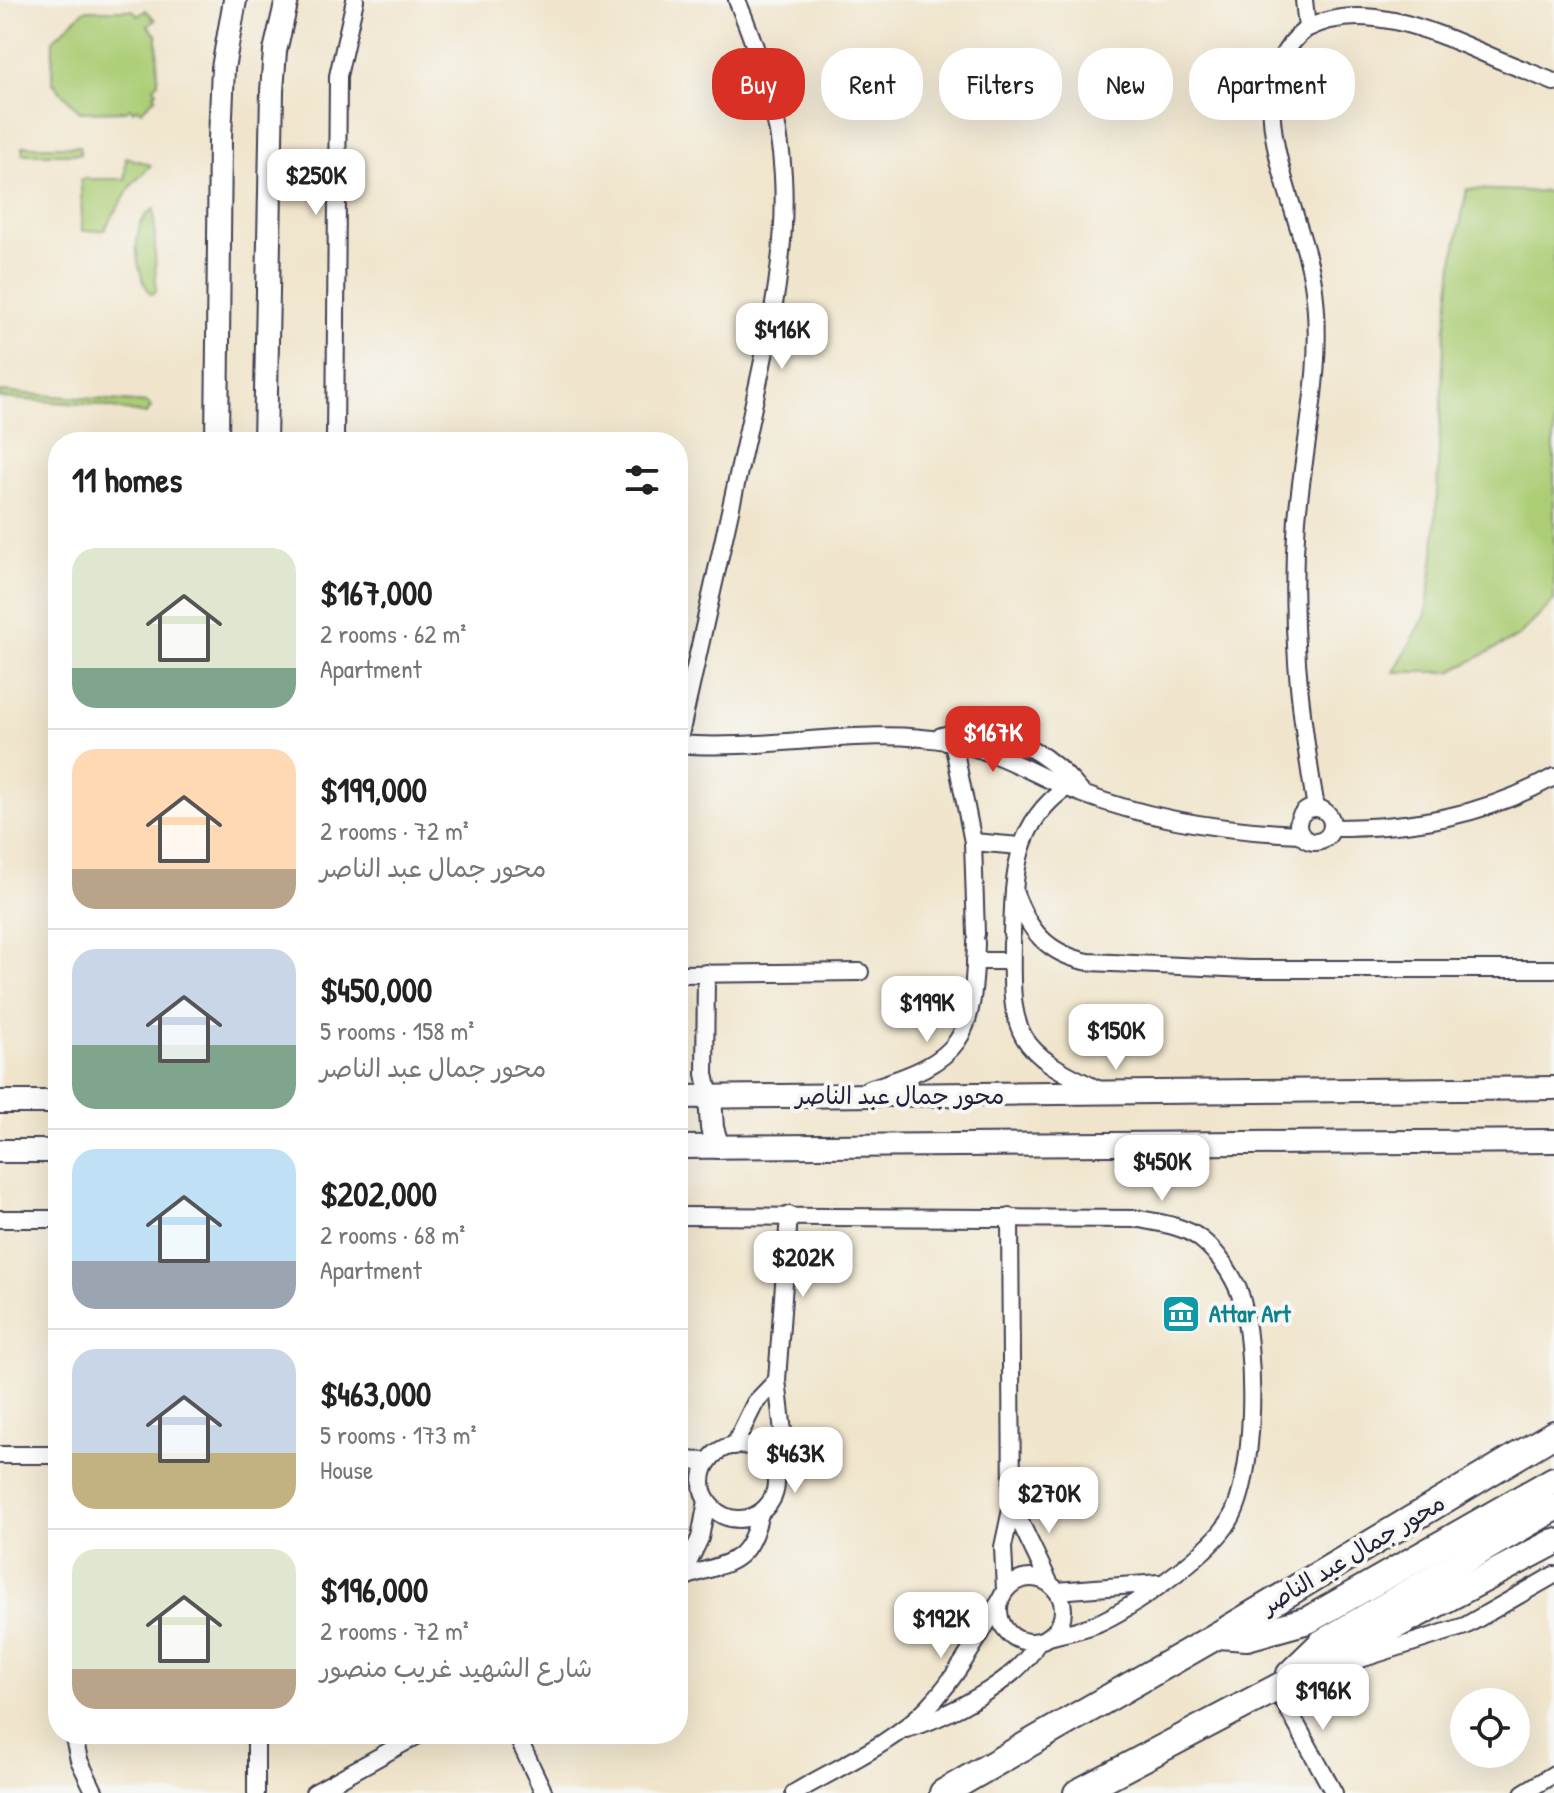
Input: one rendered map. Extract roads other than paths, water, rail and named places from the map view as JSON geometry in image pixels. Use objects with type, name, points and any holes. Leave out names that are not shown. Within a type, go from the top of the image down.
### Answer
[{"type":"main road","points":[[217,432],[220,139],[223,68],[235,0]]},
{"type":"main road","points":[[265,432],[272,91],[275,51],[287,0]]},
{"type":"main road","name":"محور جمال عبد الناصر","points":[[688,1097],[1112,1095],[1554,1088]]},
{"type":"main road","points":[[710,1097],[712,1128],[718,1147]]},
{"type":"main road","points":[[0,1102],[48,1098]]},
{"type":"main road","name":"محور جمال عبد الناصر","points":[[688,1147],[1554,1141]]},
{"type":"main road","points":[[0,1151],[48,1151]]},
{"type":"main road","name":"محور جمال عبد الناصر","points":[[943,1793],[1218,1635],[1554,1434]]},
{"type":"main road","points":[[1218,1635],[1247,1637],[1308,1620],[1554,1480]]},
{"type":"main road","points":[[1288,1684],[1322,1643],[1554,1508]]},
{"type":"main road","points":[[1077,1793],[1102,1785],[1554,1542]]},
{"type":"street","points":[[335,432],[338,76],[355,0]]},
{"type":"street","points":[[688,699],[766,350],[779,279],[784,226],[783,174],[776,126],[765,79],[737,0]]},
{"type":"street","points":[[1304,0],[1307,28]]},
{"type":"street","points":[[1316,808],[1300,709],[1293,634],[1297,518],[1315,394],[1317,324],[1308,255],[1276,148],[1271,117],[1277,66],[1293,41],[1307,28],[1369,5],[1554,82]]},
{"type":"street","points":[[688,744],[758,747],[844,740],[929,738],[972,732],[1020,742],[1044,755],[1065,772],[1074,791]]},
{"type":"street","points":[[929,738],[1012,760],[1074,791],[1187,823],[1300,834]]},
{"type":"street","points":[[847,1096],[923,1070],[956,1045],[972,1011],[976,938],[973,842],[953,742]]},
{"type":"street","points":[[1332,828],[1416,825],[1451,818],[1519,795],[1554,777]]},
{"type":"street","points":[[1074,791],[1038,813],[1020,846],[1014,891],[1011,961],[1016,1022],[1027,1046],[1047,1063],[1112,1095]]},
{"type":"street","points":[[1316,808],[1327,812],[1332,828],[1327,837],[1318,842],[1308,841],[1300,834],[1297,824],[1301,814],[1316,808]]},
{"type":"street","points":[[973,842],[1020,846]]},
{"type":"street","points":[[1014,891],[1027,922],[1038,937],[1067,958],[1089,962],[1249,969],[1554,969]]},
{"type":"street","points":[[975,961],[1011,961]]},
{"type":"street","points":[[688,974],[860,972]]},
{"type":"street","points":[[706,973],[705,1074],[710,1097]]},
{"type":"street","points":[[707,1501],[717,1512],[731,1519],[746,1519],[760,1513],[770,1502],[783,1432],[777,1380],[789,1215]]},
{"type":"street","points":[[688,1216],[789,1215],[1010,1217],[1139,1219],[1174,1226],[1201,1239],[1224,1264],[1240,1295],[1251,1400],[1244,1490],[1227,1525],[1205,1550],[1095,1624],[1025,1642],[1004,1628],[1001,1597],[1003,1547],[1012,1505],[1010,1217]]},
{"type":"street","points":[[0,1219],[48,1219]]},
{"type":"street","points":[[734,1446],[755,1403],[777,1380]]},
{"type":"street","points":[[688,1563],[700,1538],[707,1501],[703,1474],[709,1461],[720,1451],[734,1446],[761,1452],[771,1463],[776,1477]]},
{"type":"street","points":[[0,1455],[48,1455]]},
{"type":"street","points":[[688,1460],[709,1461]]},
{"type":"street","points":[[794,1793],[901,1731],[937,1720],[1010,1674],[1033,1653],[1063,1615],[1053,1586],[1012,1505]]},
{"type":"street","points":[[688,1576],[737,1560],[755,1537],[760,1513]]},
{"type":"street","points":[[1334,1793],[1288,1684],[1465,1626],[1554,1575]]},
{"type":"street","points":[[901,1731],[949,1683],[1001,1597],[1025,1577],[1053,1586],[1160,1582]]},
{"type":"street","points":[[75,1744],[79,1760],[95,1793]]},
{"type":"street","points":[[256,1744],[256,1793]]},
{"type":"street","points":[[314,1793],[402,1744]]},
{"type":"street","points":[[521,1744],[544,1793]]},
{"type":"street","points":[[1523,1793],[1554,1774]]},
{"type":"place","name":"Attar Art","points":[[1181,1314]]}]
